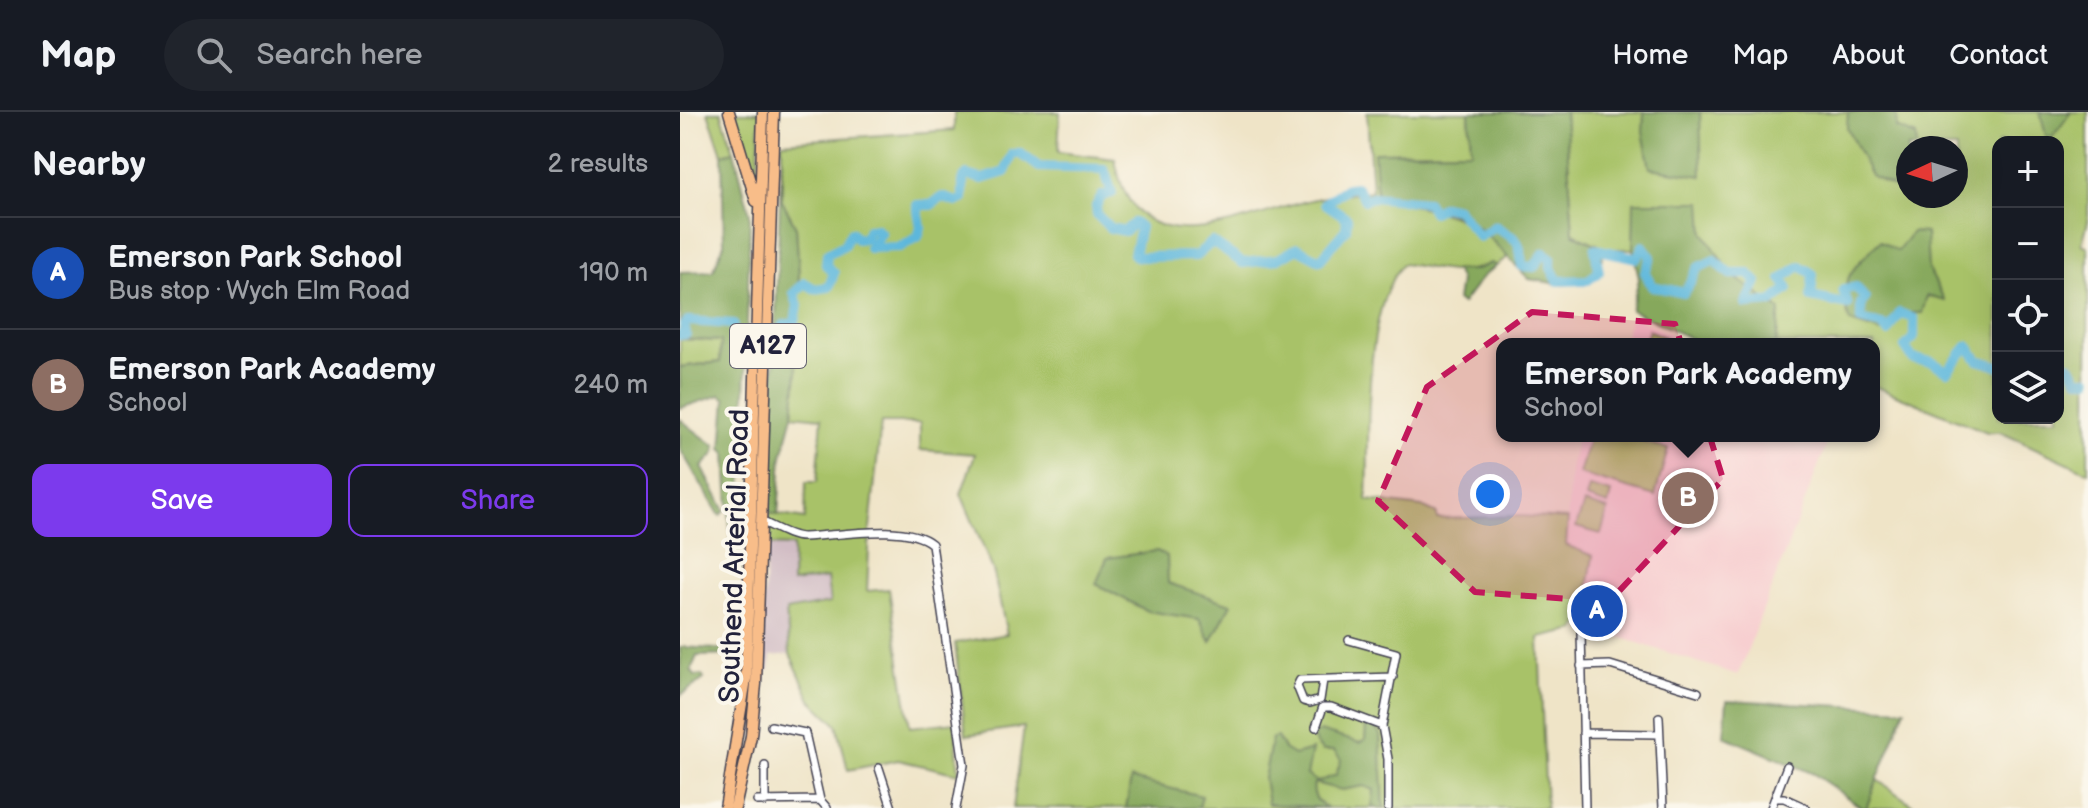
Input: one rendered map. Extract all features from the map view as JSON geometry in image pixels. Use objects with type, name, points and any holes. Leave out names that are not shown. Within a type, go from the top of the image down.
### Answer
[{"type":"highway","points":[[729,112],[752,184],[760,227]]},
{"type":"highway","name":"Southend Arterial Road","points":[[725,808],[746,679],[763,112]]},
{"type":"highway","name":"Southend Arterial Road","points":[[735,808],[751,736],[756,684],[774,112]]},
{"type":"street","points":[[763,522],[802,538],[840,532],[903,533],[914,534],[932,544],[964,765],[956,808]]},
{"type":"street","points":[[1585,808],[1581,632],[1601,616]]},
{"type":"street","points":[[1349,640],[1394,650],[1393,677],[1382,726],[1388,759],[1388,808]]},
{"type":"street","points":[[1581,666],[1610,665],[1698,692]]},
{"type":"street","points":[[1323,680],[1393,677]]},
{"type":"street","points":[[1316,727],[1323,707],[1331,707],[1382,726]]},
{"type":"street","points":[[1659,717],[1663,808]]},
{"type":"street","points":[[771,726],[805,733],[820,800],[827,808]]},
{"type":"street","points":[[1583,733],[1659,734]]},
{"type":"street","points":[[765,766],[761,802],[820,800]]},
{"type":"street","points":[[1771,808],[1787,766]]},
{"type":"street","points":[[879,768],[892,808]]},
{"type":"street","points":[[1775,798],[1784,798],[1806,808]]},
{"type":"highlighted area","points":[[1532,312],[1675,324],[1723,479],[1609,602],[1475,592],[1378,501],[1427,387]]},
{"type":"shaded area","points":[[1631,316],[1677,338],[1625,338]]},
{"type":"shaded area","points":[[1576,442],[1828,442],[1738,675],[1594,629],[1584,614],[1593,556],[1566,545],[1570,470]]},
{"type":"shaded area","points":[[767,545],[793,546],[827,577],[831,603],[786,612],[790,654],[771,656],[770,670],[760,672]]},
{"type":"green space","points":[[708,112],[721,112],[734,151],[722,154]]},
{"type":"green space","points":[[732,112],[760,112],[757,190]]},
{"type":"green space","points":[[954,112],[1060,112],[1058,152],[1115,159],[1126,194],[1144,216],[1166,227],[1193,229],[1222,225],[1319,198],[1372,191],[1367,112],[1469,112],[1471,151],[1375,152],[1377,198],[1432,209],[1466,221],[1482,230],[1509,256],[1496,266],[1491,263],[1458,271],[1402,264],[1389,286],[1380,314],[1370,377],[1367,500],[1422,507],[1437,514],[1437,519],[1521,516],[1568,519],[1566,545],[1593,556],[1584,614],[1576,630],[1539,638],[1546,808],[1013,808],[1024,727],[966,735],[955,643],[1007,634],[993,570],[961,494],[975,454],[920,450],[920,423],[881,423],[867,591],[889,589],[910,727],[955,722],[959,774],[898,760],[848,770],[837,725],[811,700],[790,654],[786,611],[830,603],[827,578],[792,583],[793,546],[767,545],[769,513],[805,519],[806,482],[817,482],[822,418],[793,415],[797,372],[792,341],[799,276],[796,227],[782,201],[782,142],[954,130]]},
{"type":"green space","points":[[1469,112],[1565,112],[1573,233],[1606,249],[1597,270],[1582,281],[1564,285],[1529,279],[1481,229],[1449,212],[1377,198],[1374,152],[1471,151]]},
{"type":"green space","points":[[1565,112],[2088,112],[2088,221],[2082,244],[2088,247],[2088,472],[2000,432],[1987,432],[1880,388],[1880,338],[1777,338],[1780,310],[1732,275],[1704,233],[1635,202],[1633,249],[1606,249],[1573,233]]},
{"type":"green space","points":[[1644,112],[1700,112],[1702,176],[1650,168],[1643,132]]},
{"type":"green space","points":[[1848,112],[1891,112],[1897,117],[1896,128],[1916,136],[1896,136],[1896,188],[1871,176],[1847,128]]},
{"type":"green space","points":[[2040,112],[2071,112],[2054,136],[2046,136]]},
{"type":"green space","points":[[782,142],[782,201],[796,227],[799,276],[792,341],[797,371],[793,415],[782,456],[778,515],[769,513]]},
{"type":"green space","points":[[734,151],[750,214],[740,579],[731,548],[726,453],[722,449],[726,399],[720,395],[680,408],[680,367],[720,362],[721,341],[680,339],[680,272],[713,271],[724,244],[722,154]]},
{"type":"green space","points":[[1634,202],[1702,202],[1704,233],[1732,275],[1780,310],[1777,338],[1689,338],[1631,310],[1639,279],[1633,249]]},
{"type":"green space","points":[[1912,232],[1926,233],[1928,268],[1945,301],[1927,296],[1922,313],[1906,313],[1880,332],[1850,322],[1845,296],[1849,277],[1855,268],[1880,241],[1898,251]]},
{"type":"green space","points":[[1491,263],[1496,266],[1483,276],[1462,304],[1457,300],[1460,281],[1455,270],[1476,270]]},
{"type":"green space","points":[[1649,330],[1666,338],[1646,338]]},
{"type":"green space","points":[[680,339],[721,341],[720,362],[680,367]]},
{"type":"green space","points":[[680,419],[716,446],[715,453],[702,467],[725,511],[720,516],[680,449]]},
{"type":"green space","points":[[1588,442],[1644,442],[1668,449],[1655,496],[1579,474]]},
{"type":"green space","points":[[1589,487],[1611,493],[1608,505],[1586,498]]},
{"type":"green space","points":[[1584,503],[1608,510],[1601,534],[1576,527]]},
{"type":"green space","points":[[1157,551],[1167,556],[1168,583],[1231,604],[1211,642],[1199,619],[1147,611],[1096,584],[1107,558]]},
{"type":"green space","points":[[680,647],[734,650],[734,655],[697,656],[691,670],[695,676],[702,675],[704,679],[681,695]]},
{"type":"green space","points":[[1727,700],[1905,709],[1866,808],[1862,808],[1814,774],[1724,736]]},
{"type":"green space","points":[[1366,726],[1373,726],[1380,734],[1384,808],[1372,808],[1374,790],[1364,786],[1342,790],[1314,783],[1316,798],[1328,808],[1268,804],[1264,778],[1272,738],[1277,737],[1284,749],[1294,755],[1312,750],[1307,775],[1318,782],[1336,775],[1341,760],[1334,751],[1323,751],[1313,735],[1320,731],[1360,743],[1365,740]]},
{"type":"green space","points":[[1131,779],[1202,796],[1199,808],[1126,808]]},
{"type":"green space","points":[[1877,780],[1916,807],[1866,808]]},
{"type":"waterway","points":[[784,325],[795,322],[798,305],[794,293],[805,283],[815,289],[829,287],[834,273],[826,265],[827,254],[844,245],[851,232],[857,239],[865,238],[868,230],[877,229],[881,233],[869,248],[900,247],[918,237],[921,227],[917,205],[931,205],[942,197],[956,202],[963,199],[963,179],[967,175],[982,179],[1005,172],[1013,154],[1021,154],[1039,167],[1104,169],[1112,193],[1102,196],[1096,206],[1097,215],[1110,228],[1125,231],[1134,223],[1140,227],[1134,254],[1137,257],[1196,256],[1212,242],[1243,263],[1278,259],[1297,248],[1320,260],[1346,229],[1347,218],[1325,203],[1347,188],[1356,187],[1365,200],[1372,197],[1427,202],[1433,212],[1443,206],[1457,209],[1479,237],[1495,226],[1516,240],[1522,266],[1534,267],[1544,253],[1551,258],[1551,268],[1558,281],[1588,280],[1599,272],[1595,249],[1637,258],[1643,246],[1651,257],[1645,273],[1652,286],[1684,293],[1698,268],[1714,260],[1730,274],[1749,274],[1757,282],[1746,304],[1772,302],[1788,289],[1782,279],[1800,266],[1813,274],[1811,297],[1848,305],[1843,290],[1856,287],[1865,299],[1861,303],[1861,320],[1882,325],[1888,332],[1900,313],[1914,319],[1914,337],[1905,347],[1913,359],[1932,362],[1947,371],[1968,346],[1978,360],[1992,364]]},
{"type":"waterway","points":[[680,335],[686,334],[684,325],[688,321],[733,324]]},
{"type":"waterway","points":[[2064,363],[2071,366],[2078,379],[2088,379]]},
{"type":"place","name":"Emerson Park Academy","points":[[1688,498]]},
{"type":"place","name":"Emerson Park School","points":[[1597,611]]}]
